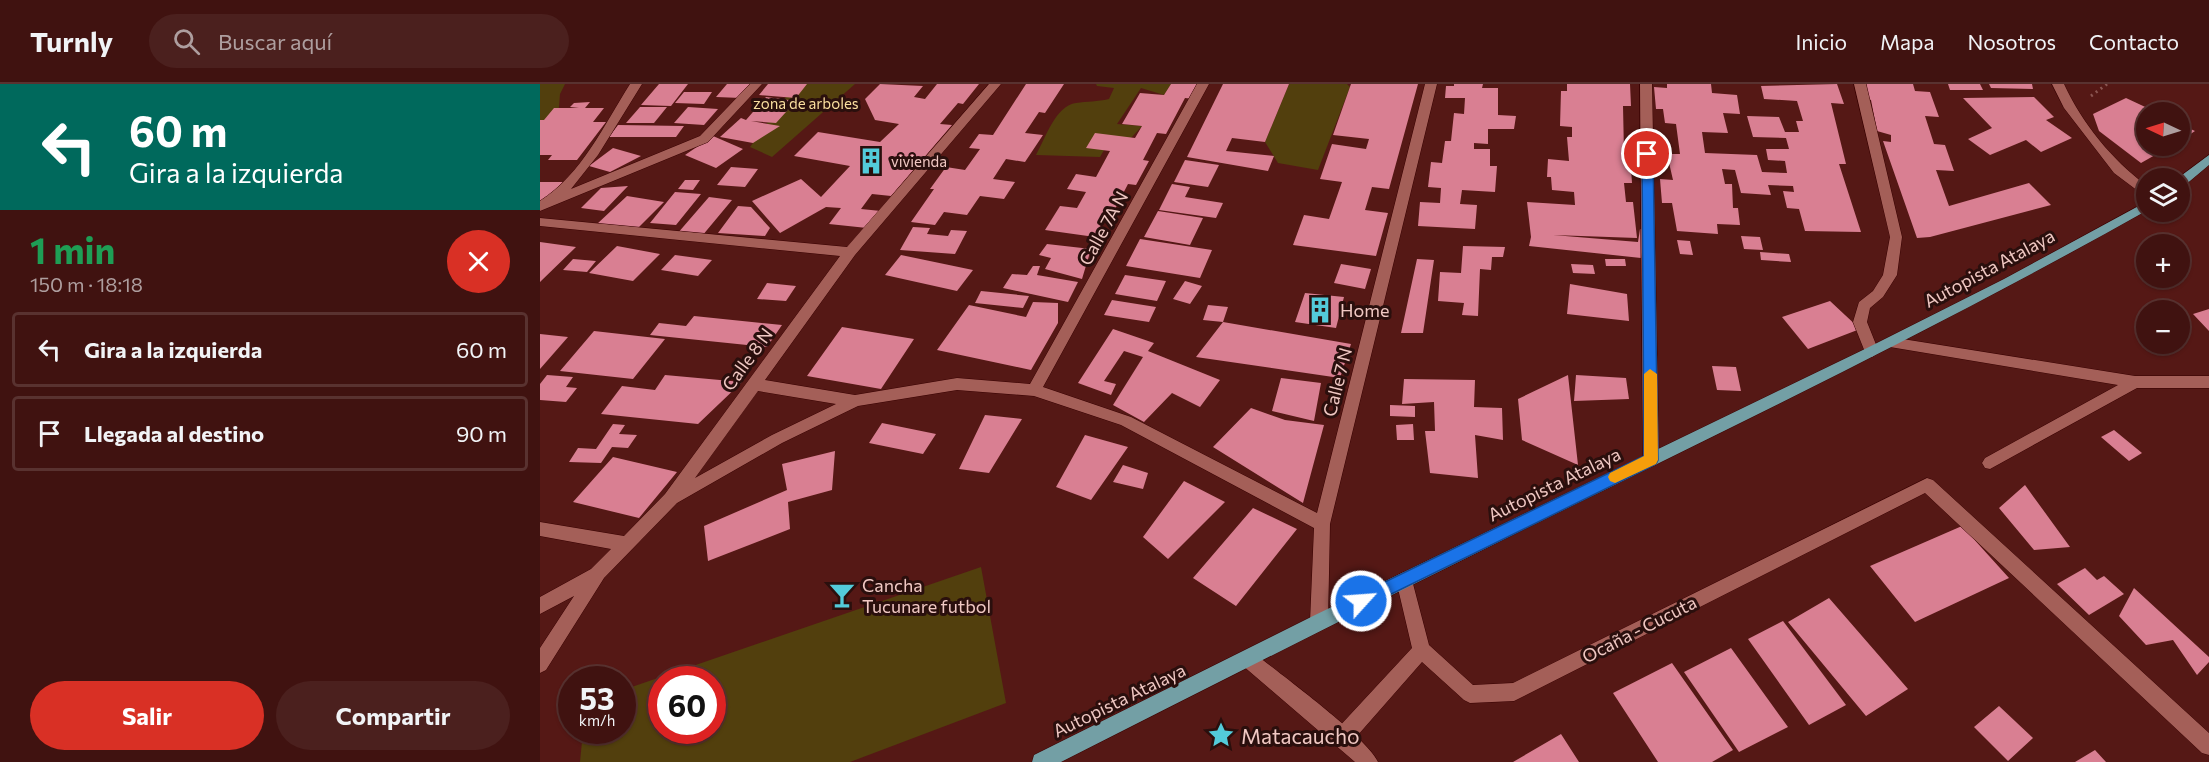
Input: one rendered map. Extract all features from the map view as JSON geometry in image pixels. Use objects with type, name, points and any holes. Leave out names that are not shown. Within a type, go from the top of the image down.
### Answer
[{"type":"main road","points":[[2190,175],[2209,159]]},
{"type":"main road","name":"Autopista Atalaya","points":[[1041,762],[1404,580],[1872,352],[2009,282],[2136,212]]},
{"type":"street","points":[[555,200],[603,141],[636,84]]},
{"type":"street","points":[[540,207],[704,139],[756,84]]},
{"type":"street","name":"Calle 8 N","points":[[540,664],[598,573],[671,499],[850,252],[995,84]]},
{"type":"street","name":"Calle 7A N","points":[[1034,390],[1203,84]]},
{"type":"street","name":"Calle 7 N","points":[[1319,622],[1322,524],[1431,84]]},
{"type":"street","points":[[1646,84],[1651,460]]},
{"type":"street","points":[[1860,84],[1896,237],[1890,275],[1878,294],[1864,306],[1860,322],[1872,352]]},
{"type":"street","points":[[2058,84],[2068,106],[2118,170],[2136,184]]},
{"type":"street","points":[[540,222],[850,252]]},
{"type":"street","points":[[1890,342],[2135,382],[2209,382]]},
{"type":"street","points":[[1990,463],[2135,382]]},
{"type":"street","points":[[753,384],[855,401]]},
{"type":"street","points":[[671,499],[777,440],[855,401],[957,384],[1034,390],[1126,421],[1322,524]]},
{"type":"street","name":"Ocaña - Cucuta","points":[[1421,650],[1470,694],[1514,692],[1927,485],[2209,746]]},
{"type":"street","points":[[540,529],[627,544]]},
{"type":"street","points":[[540,606],[598,573]]},
{"type":"street","points":[[1343,737],[1421,650],[1404,580]]},
{"type":"street","points":[[1248,659],[1343,737],[1369,762]]},
{"type":"green space","points":[[540,84],[565,84],[560,94],[558,119],[540,125]]},
{"type":"green space","name":"zona de arboles","points":[[795,84],[855,84],[772,157],[750,147]]},
{"type":"green space","points":[[1096,84],[1171,84],[1164,95],[1141,88],[1117,124],[1142,126],[1131,138],[1104,150],[1100,157],[1036,155],[1057,116],[1069,105],[1109,99],[1114,88]]},
{"type":"green space","points":[[1289,84],[1347,84],[1350,87],[1318,170],[1278,163],[1265,142]]},
{"type":"green space","points":[[981,567],[1006,703],[850,762],[580,762],[582,744],[636,744],[636,686],[648,681],[648,744],[726,744],[726,666],[693,666]]},
{"type":"building","points":[[659,84],[688,84],[671,106],[641,105]]},
{"type":"building","points":[[727,84],[753,84],[741,98],[716,97]]},
{"type":"building","points":[[768,84],[807,84],[796,98],[759,95]]},
{"type":"building","name":"vivienda","points":[[880,84],[923,86],[914,97],[925,99],[937,84],[979,84],[963,104],[958,103],[940,124],[952,125],[891,196],[872,194],[861,209],[881,211],[867,228],[829,224],[841,208],[826,207],[780,233],[752,201],[801,179],[821,197],[850,166],[794,156],[818,132],[880,142],[899,124],[875,120],[865,99]]},
{"type":"building","points":[[1026,84],[1064,84],[1045,113],[1039,112],[1025,133],[1043,135],[1025,162],[1006,159],[993,179],[1015,182],[1004,199],[980,196],[967,215],[944,212],[935,225],[911,222],[946,167],[965,170],[980,149],[969,148],[979,134],[993,135]]},
{"type":"building","points":[[1171,84],[1201,84],[1194,99],[1185,98],[1166,134],[1157,133],[1143,160],[1149,161],[1136,185],[1128,184],[1114,211],[1109,210],[1095,237],[1045,230],[1060,206],[1077,208],[1086,192],[1067,189],[1076,174],[1096,177],[1110,151],[1086,148],[1095,133],[1135,138],[1142,126],[1122,124],[1140,93],[1164,95]]},
{"type":"building","points":[[1223,84],[1289,84],[1265,142],[1232,138],[1226,151],[1274,156],[1268,171],[1187,157]]},
{"type":"building","points":[[1351,84],[1418,84],[1389,189],[1372,187],[1365,210],[1388,213],[1376,256],[1293,245],[1304,215],[1329,219],[1342,182],[1320,179],[1332,144],[1366,149],[1369,139],[1333,135]]},
{"type":"building","points":[[1454,84],[1483,84],[1482,88],[1498,88],[1498,115],[1516,116],[1514,129],[1488,129],[1488,144],[1474,143],[1474,149],[1490,149],[1490,166],[1497,166],[1495,192],[1462,190],[1460,204],[1477,205],[1475,229],[1418,226],[1420,202],[1440,203],[1441,188],[1428,187],[1431,162],[1442,163],[1445,141],[1451,141],[1454,113],[1464,114],[1465,98],[1445,98],[1446,86],[1454,86]]},
{"type":"building","points":[[1567,84],[1630,84],[1631,106],[1623,106],[1624,153],[1630,153],[1632,183],[1624,183],[1626,202],[1633,202],[1637,238],[1553,235],[1638,242],[1640,229],[1646,230],[1641,258],[1529,246],[1531,237],[1527,202],[1575,205],[1574,192],[1552,190],[1551,177],[1547,177],[1548,159],[1569,161],[1567,137],[1572,137],[1572,127],[1560,126],[1561,91],[1567,91]]},
{"type":"building","points":[[1667,84],[1711,84],[1712,93],[1737,95],[1740,114],[1723,113],[1728,133],[1702,132],[1705,153],[1757,155],[1762,172],[1787,173],[1785,161],[1768,160],[1766,149],[1789,149],[1786,138],[1753,137],[1747,116],[1779,117],[1785,132],[1799,132],[1796,121],[1803,121],[1797,101],[1764,99],[1761,86],[1837,84],[1844,104],[1831,103],[1846,164],[1839,164],[1861,232],[1805,231],[1799,209],[1787,208],[1783,191],[1794,192],[1793,186],[1768,185],[1771,195],[1741,193],[1735,170],[1722,169],[1725,184],[1732,184],[1733,208],[1738,208],[1740,225],[1717,224],[1718,234],[1677,231],[1672,203],[1662,203],[1660,179],[1673,180],[1667,154],[1680,154],[1676,124],[1665,123],[1663,109],[1656,109],[1654,87],[1667,88]]},
{"type":"building","points":[[1866,84],[1913,84],[1915,91],[1930,92],[1939,117],[1925,116],[1934,144],[1945,145],[1954,171],[1936,170],[1949,206],[2029,183],[2051,205],[1930,237],[1917,238],[1883,141],[1891,142],[1891,135],[1877,131],[1871,100],[1867,99],[1864,88],[1867,88]]},
{"type":"building","points":[[1948,84],[1980,84],[1983,90],[1950,90]]},
{"type":"building","points":[[1989,84],[2032,84],[2033,89],[1991,88]]},
{"type":"building","points":[[684,92],[712,92],[704,104],[675,103]]},
{"type":"building","points":[[766,97],[796,101],[776,123],[751,121],[780,126],[753,143],[720,137],[741,118],[746,120]]},
{"type":"building","points":[[2034,97],[2054,117],[2046,120],[2072,138],[2041,152],[2026,140],[1990,155],[1968,139],[1992,128],[1963,98]]},
{"type":"building","points":[[2126,98],[2136,103],[2136,156],[2153,156],[2141,163],[2099,131],[2093,114]]},
{"type":"building","points":[[590,102],[585,108],[604,108],[593,122],[606,122],[577,160],[548,160],[552,155],[540,155],[540,120],[544,120],[554,108],[579,108],[570,107],[574,103]]},
{"type":"building","points":[[640,107],[667,107],[654,123],[626,123]]},
{"type":"building","points":[[688,107],[718,109],[704,125],[674,123]]},
{"type":"building","points":[[618,125],[684,126],[676,137],[609,137]]},
{"type":"building","points":[[713,136],[743,149],[716,168],[685,155]]},
{"type":"building","points":[[613,148],[641,156],[610,172],[589,166]]},
{"type":"building","points":[[1185,160],[1219,165],[1208,187],[1174,182]]},
{"type":"building","points":[[731,167],[758,169],[745,187],[717,185]]},
{"type":"building","points":[[685,180],[700,180],[693,190],[678,189]]},
{"type":"building","points":[[540,182],[563,182],[540,206]]},
{"type":"building","points":[[1172,184],[1190,187],[1185,197],[1223,203],[1216,218],[1159,210]]},
{"type":"building","points":[[628,186],[604,211],[581,208],[601,188]]},
{"type":"building","points":[[675,192],[701,194],[676,225],[650,223]]},
{"type":"building","points":[[627,196],[664,202],[635,231],[597,224]]},
{"type":"building","points":[[709,197],[732,200],[702,236],[677,234]]},
{"type":"building","points":[[738,206],[751,207],[770,228],[765,236],[718,233]]},
{"type":"building","points":[[1158,211],[1203,218],[1190,245],[1144,237]]},
{"type":"building","points":[[913,227],[930,228],[927,234],[948,236],[951,230],[967,231],[955,254],[900,250]]},
{"type":"building","points":[[1741,236],[1760,237],[1763,250],[1744,249]]},
{"type":"building","points":[[1140,239],[1212,250],[1200,278],[1126,266]]},
{"type":"building","points":[[1677,240],[1690,241],[1693,255],[1680,254]]},
{"type":"building","points":[[540,242],[576,247],[540,282]]},
{"type":"building","points":[[1047,244],[1091,249],[1082,279],[1045,269],[1051,258],[1039,255]]},
{"type":"building","points":[[617,246],[660,254],[633,281],[589,273]]},
{"type":"building","points":[[1463,246],[1505,247],[1503,257],[1492,257],[1491,270],[1480,269],[1478,316],[1462,315],[1464,303],[1438,301],[1440,272],[1461,273]]},
{"type":"building","points":[[1760,252],[1789,254],[1791,262],[1761,260]]},
{"type":"building","points":[[675,255],[712,260],[698,276],[661,270]]},
{"type":"building","points":[[901,255],[973,270],[957,291],[885,275]]},
{"type":"building","points":[[573,259],[596,261],[587,272],[563,270]]},
{"type":"building","points":[[1417,259],[1434,260],[1423,333],[1401,333]]},
{"type":"building","points":[[1605,259],[1625,259],[1626,266],[1606,266]]},
{"type":"building","points":[[1341,264],[1371,269],[1365,289],[1334,283]]},
{"type":"building","points":[[1571,264],[1593,265],[1595,274],[1573,273]]},
{"type":"building","points":[[1033,266],[1040,266],[1037,275],[1078,282],[1068,302],[1003,288],[1012,274],[1027,275]]},
{"type":"building","points":[[1125,275],[1166,281],[1157,301],[1115,294]]},
{"type":"building","points":[[1185,281],[1202,286],[1190,304],[1173,299]]},
{"type":"building","points":[[767,283],[796,286],[786,301],[757,299]]},
{"type":"building","points":[[1570,284],[1627,294],[1629,321],[1567,314]]},
{"type":"building","points":[[981,291],[1029,296],[1023,308],[975,303]]},
{"type":"building","name":"Home","points":[[1305,293],[1344,297],[1336,328],[1295,322]]},
{"type":"building","points":[[1112,300],[1156,307],[1149,322],[1104,315]]},
{"type":"building","points":[[1830,301],[1860,329],[1808,349],[1782,317]]},
{"type":"building","points":[[1033,302],[1058,303],[1058,323],[1031,370],[937,350],[969,305],[1026,317]]},
{"type":"building","points":[[1208,305],[1228,307],[1223,322],[1203,320]]},
{"type":"building","points":[[2209,309],[2209,331],[2193,314]]},
{"type":"building","points":[[694,316],[782,325],[767,347],[650,335],[659,323],[686,326]]},
{"type":"building","points":[[1223,322],[1351,344],[1340,378],[1196,357]]},
{"type":"building","points":[[842,327],[914,339],[881,389],[807,376]]},
{"type":"building","points":[[1113,329],[1154,343],[1148,351],[1220,380],[1200,407],[1172,393],[1144,422],[1113,405],[1143,357],[1124,351],[1104,381],[1116,384],[1111,395],[1078,383]]},
{"type":"building","points":[[594,331],[665,339],[633,379],[560,371]]},
{"type":"building","points":[[540,334],[568,337],[540,369]]},
{"type":"building","points":[[1712,366],[1736,367],[1741,391],[1717,390]]},
{"type":"building","points":[[547,375],[573,377],[566,387],[577,388],[566,402],[540,400],[540,384]]},
{"type":"building","points":[[665,375],[742,382],[698,424],[601,414],[622,386],[655,390]]},
{"type":"building","points":[[1568,375],[1578,465],[1522,440],[1518,399]]},
{"type":"building","points":[[1576,375],[1626,378],[1629,399],[1574,401]]},
{"type":"building","points":[[1281,378],[1321,383],[1314,421],[1272,411]]},
{"type":"building","points":[[1404,379],[1475,380],[1474,407],[1502,408],[1503,440],[1475,435],[1478,478],[1430,473],[1425,431],[1435,431],[1434,402],[1402,404]]},
{"type":"building","points":[[1390,405],[1415,406],[1415,417],[1390,416]]},
{"type":"building","points":[[1251,408],[1285,420],[1324,425],[1303,503],[1213,447]]},
{"type":"building","points":[[985,415],[1022,419],[989,473],[959,469]]},
{"type":"building","points":[[882,423],[936,434],[923,454],[869,443]]},
{"type":"building","points":[[613,424],[625,425],[619,434],[637,435],[628,448],[612,447],[601,463],[569,462],[578,448],[596,449]]},
{"type":"building","points":[[1413,424],[1414,440],[1397,440],[1396,425]]},
{"type":"building","points":[[2114,430],[2142,453],[2129,461],[2101,437]]},
{"type":"building","points":[[1085,435],[1128,447],[1091,500],[1056,487]]},
{"type":"building","points":[[835,451],[832,490],[788,502],[790,529],[708,561],[704,526],[787,490],[782,464]]},
{"type":"building","points":[[613,457],[677,472],[639,518],[573,502]]},
{"type":"building","points":[[1123,465],[1148,473],[1143,489],[1113,482]]},
{"type":"building","points":[[1184,481],[1225,502],[1168,559],[1143,537]]},
{"type":"building","points":[[2025,485],[2070,547],[2034,550],[1999,508]]},
{"type":"building","points":[[1253,508],[1297,529],[1236,606],[1193,578]]},
{"type":"building","points":[[1962,526],[2009,578],[1915,622],[1870,566]]},
{"type":"building","points":[[2085,568],[2097,580],[2104,576],[2124,594],[2089,615],[2057,584]]},
{"type":"building","points":[[2134,588],[2209,657],[2209,662],[2197,675],[2173,640],[2146,645],[2119,616]]},
{"type":"building","points":[[1829,598],[1908,689],[1866,716],[1788,622]]},
{"type":"building","points":[[1783,621],[1846,705],[1809,725],[1748,639]]},
{"type":"building","points":[[1731,648],[1788,727],[1739,752],[1684,672]]},
{"type":"building","points":[[1672,663],[1733,750],[1712,762],[1658,762],[1613,693]]},
{"type":"building","points":[[1999,706],[2033,738],[2008,761],[1974,727]]},
{"type":"building","points":[[1561,734],[1579,762],[1513,762]]},
{"type":"building","points":[[2095,750],[2106,762],[2075,762]]},
{"type":"slow traffic","points":[[1615,477],[1651,460],[1650,374]]},
{"type":"place","name":"vivienda","points":[[871,161]]},
{"type":"place","name":"Home","points":[[1320,310]]},
{"type":"place","name":"Cancha Tucunare futbol","points":[[842,595]]},
{"type":"place","name":"Matacaucho","points":[[1221,735]]},
{"type":"route","points":[[1361,601],[1651,460],[1647,154]]}]
